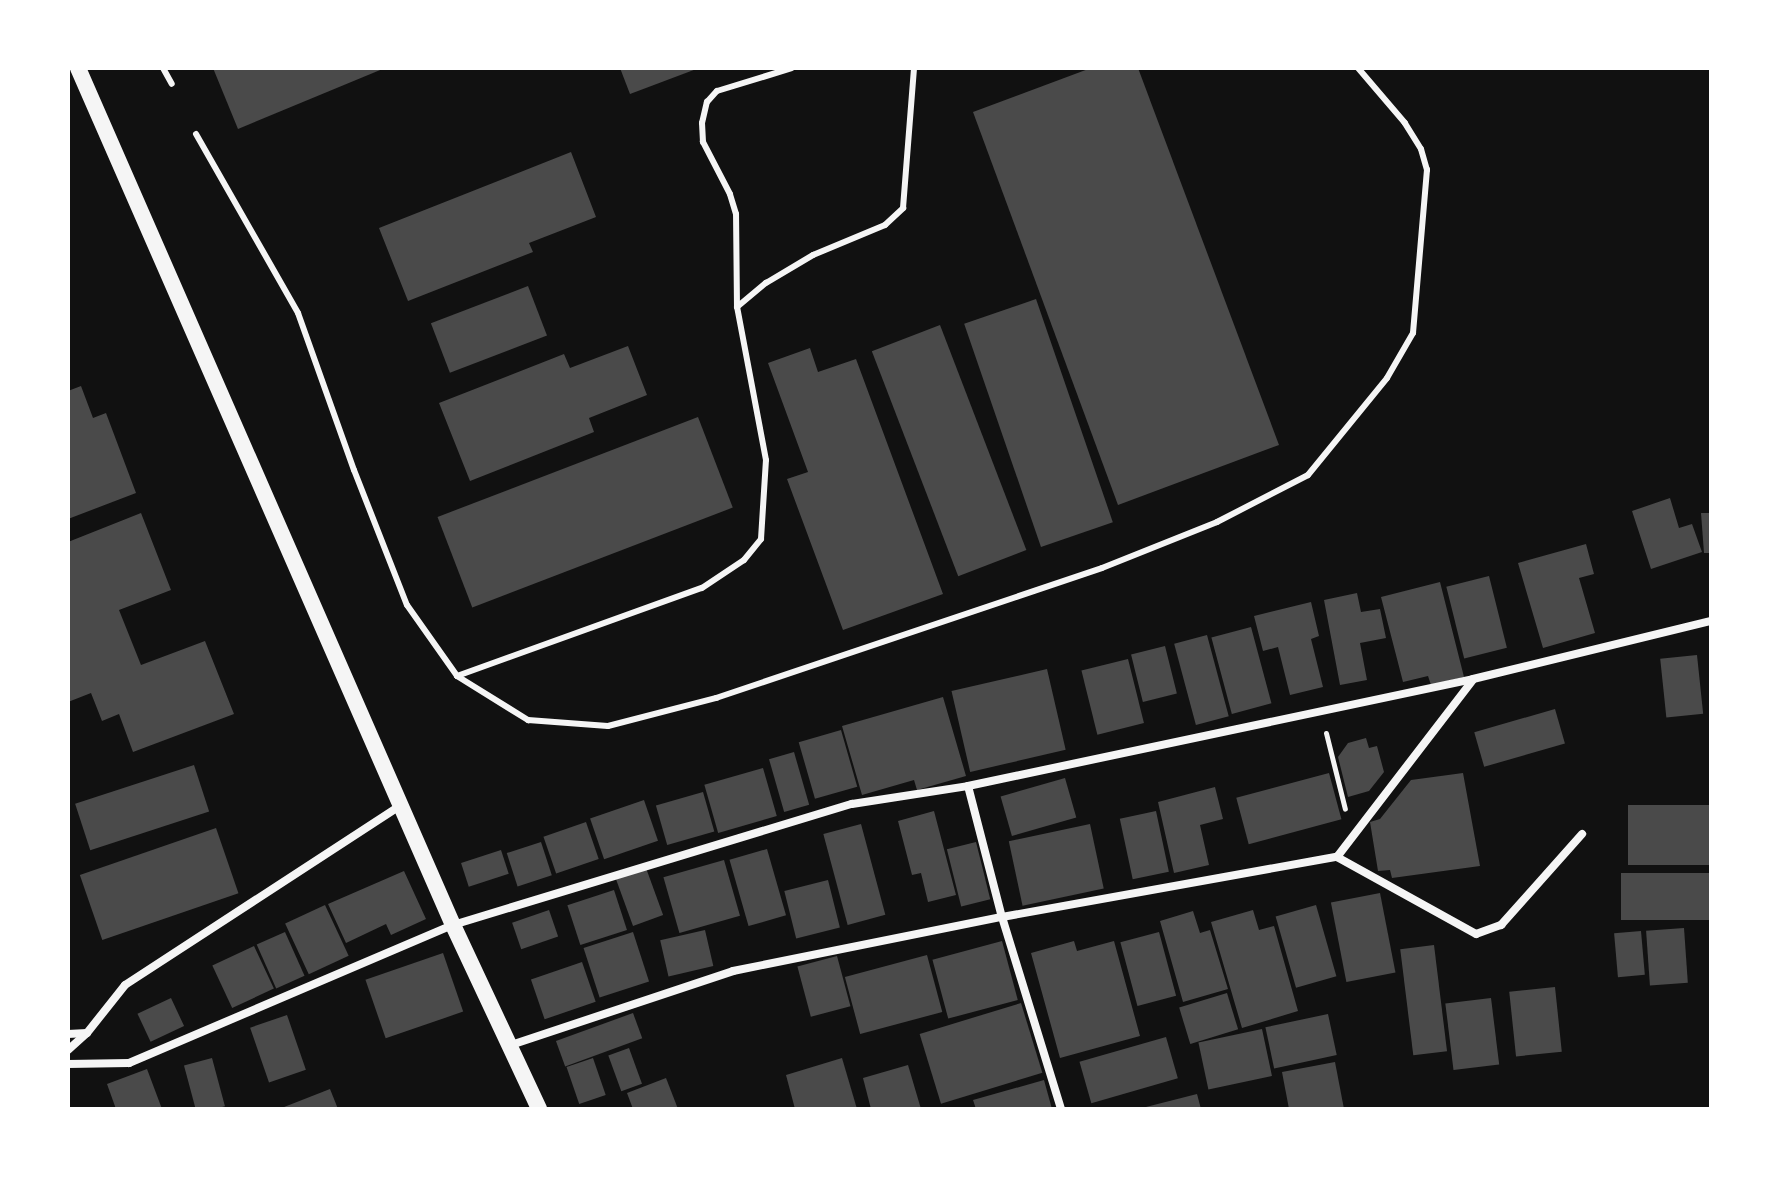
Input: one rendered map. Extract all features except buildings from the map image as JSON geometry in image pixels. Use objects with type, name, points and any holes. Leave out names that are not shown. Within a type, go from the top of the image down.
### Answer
[{"type":"main road","points":[[78,68],[453,925],[539,1109]]},
{"type":"street","points":[[68,1064],[129,1063],[453,925],[852,804],[968,786],[1321,712],[1473,679],[1711,621]]},
{"type":"street","points":[[1337,857],[1473,679]]},
{"type":"street","points":[[968,786],[1002,917],[1061,1109]]},
{"type":"street","points":[[68,1050],[87,1033],[125,985],[402,804]]},
{"type":"street","points":[[511,1045],[733,971],[1002,917],[1337,857],[1476,934],[1501,925],[1582,834]]},
{"type":"street","points":[[68,1034],[87,1033]]},
{"type":"lane","points":[[163,68],[172,84]]},
{"type":"lane","points":[[457,676],[702,588],[744,560],[761,539],[766,460],[737,307],[736,214],[730,194],[703,142],[707,102],[717,91],[792,68]]},
{"type":"lane","points":[[737,307],[766,283],[813,255],[885,225],[903,208],[914,68]]},
{"type":"lane","points":[[196,134],[298,313],[354,470],[407,605],[457,676],[528,720],[608,726],[716,698],[1102,568],[1217,522],[1308,475],[1387,378],[1413,333],[1427,170],[1421,149],[1405,123],[1358,68]]},
{"type":"path","points":[[1321,712],[1352,837]]}]
